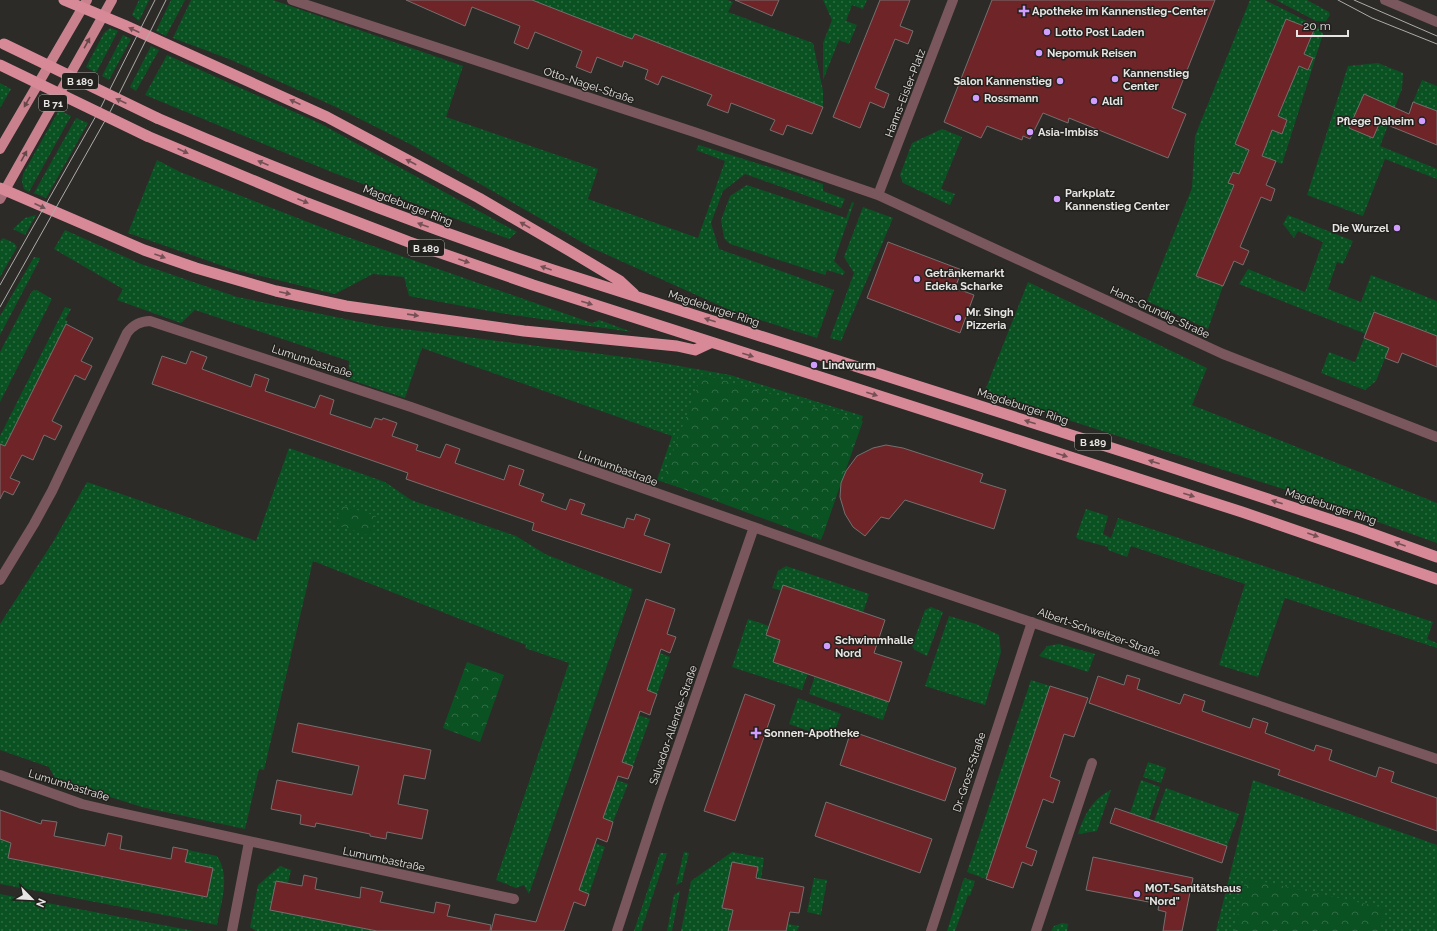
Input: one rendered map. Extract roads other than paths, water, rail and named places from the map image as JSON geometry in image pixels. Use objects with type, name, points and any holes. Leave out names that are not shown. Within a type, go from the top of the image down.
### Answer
[{"type":"highway","points":[[64,0],[85,4],[102,16],[327,117],[479,198],[570,251],[620,281],[636,297]]},
{"type":"highway","name":"Magdeburger Ring","points":[[2,42],[157,118],[274,168],[417,223],[553,270],[1144,459],[1359,529],[1437,557]]},
{"type":"highway","name":"B 189","points":[[0,65],[147,136],[293,197],[395,236],[526,283],[1242,512],[1437,579]]},
{"type":"highway","points":[[2,192],[170,260],[241,282],[311,299],[353,307],[524,332],[677,346],[695,350],[710,343]]},
{"type":"main road","name":"B 71","points":[[2,192],[112,0]]},
{"type":"main road","points":[[0,149],[85,4]]},
{"type":"street","name":"Otto-Nagel-Straße","points":[[292,0],[687,129],[878,194]]},
{"type":"street","name":"Hanns-Eisler-Platz","points":[[878,194],[953,0]]},
{"type":"street","points":[[1385,0],[1437,22]]},
{"type":"street","name":"Hans-Grundig-Straße","points":[[878,194],[1223,354],[1437,437]]},
{"type":"street","name":"Lumumbastraße","points":[[0,580],[46,502],[127,333],[133,326],[142,321],[159,322],[404,404],[647,491],[754,527]]},
{"type":"street","name":"Albert-Schweitzer-Straße","points":[[754,527],[1437,759]]},
{"type":"street","name":"Salvador-Allende-Straße","points":[[617,931],[658,802],[754,527]]},
{"type":"street","name":"Dr.-Grosz-Straße","points":[[931,931],[1032,622]]},
{"type":"street","points":[[1036,931],[1092,763]]},
{"type":"street","name":"Lumumbastraße","points":[[0,775],[82,804],[249,842],[514,899]]},
{"type":"street","points":[[232,931],[249,842]]},
{"type":"tram line","points":[[0,285],[101,107],[155,0]]},
{"type":"tram line","points":[[0,307],[111,110],[166,0]]},
{"type":"tram line","points":[[1338,0],[1372,18],[1437,44]]},
{"type":"tram line","points":[[1354,0],[1437,36]]},
{"type":"place","name":"Apotheke im Kannenstieg-Center","points":[[1024,11]]},
{"type":"place","name":"Lotto Post Laden","points":[[1047,32]]},
{"type":"place","name":"Nepomuk Reisen","points":[[1039,53]]},
{"type":"place","name":"Kannenstieg Center","points":[[1115,79]]},
{"type":"place","name":"Salon Kannenstieg","points":[[1060,81]]},
{"type":"place","name":"Rossmann","points":[[976,98]]},
{"type":"place","name":"Aldi","points":[[1094,101]]},
{"type":"place","name":"Pflege Daheim","points":[[1422,121]]},
{"type":"place","name":"Asia-Imbiss","points":[[1030,132]]},
{"type":"place","name":"Parkplatz Kannenstieg Center","points":[[1057,199]]},
{"type":"place","name":"Die Wurzel","points":[[1397,228]]},
{"type":"place","name":"Getränkemarkt Edeka Scharke","points":[[917,279]]},
{"type":"place","name":"Mr. Singh Pizzeria","points":[[958,318]]},
{"type":"place","name":"Lindwurm","points":[[814,365]]},
{"type":"place","name":"Schwimmhalle Nord","points":[[827,646]]},
{"type":"place","name":"Sonnen-Apotheke","points":[[756,733]]},
{"type":"place","name":"MOT-Sanitätshaus \"Nord\"","points":[[1137,894]]}]
